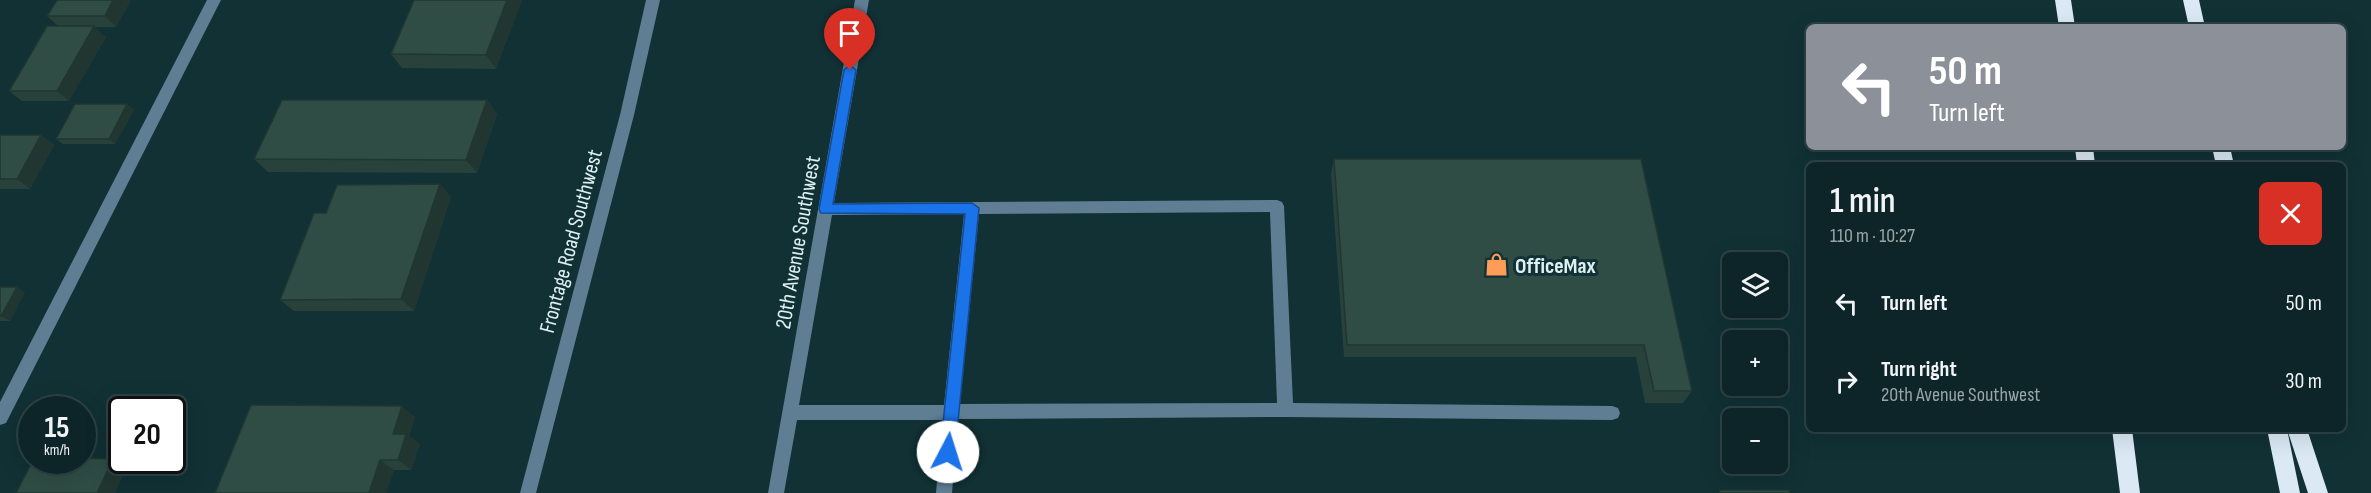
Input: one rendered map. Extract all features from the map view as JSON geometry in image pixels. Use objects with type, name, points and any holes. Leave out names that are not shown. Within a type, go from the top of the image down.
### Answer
[{"type":"highway","points":[[2063,0],[2067,24]]},
{"type":"highway","points":[[2191,0],[2196,24]]},
{"type":"highway","points":[[2122,432],[2130,493]]},
{"type":"highway","points":[[2278,432],[2290,493]]},
{"type":"highway","points":[[2298,432],[2319,493]]},
{"type":"street","points":[[0,418],[214,0]]},
{"type":"street","name":"Frontage Road Southwest","points":[[528,493],[627,114],[652,0]]},
{"type":"street","name":"20th Avenue Southwest","points":[[776,493],[862,0]]},
{"type":"street","points":[[825,209],[1277,206],[1286,410]]},
{"type":"street","points":[[944,493],[972,208]]},
{"type":"street","points":[[789,413],[1286,410],[1612,412]]},
{"type":"building","points":[[57,0],[113,0],[105,16],[47,16]]},
{"type":"building","points":[[414,0],[507,0],[486,55],[391,54]]},
{"type":"building","points":[[47,26],[94,26],[57,91],[9,91]]},
{"type":"building","points":[[282,100],[487,100],[466,160],[254,159]]},
{"type":"building","points":[[75,104],[127,104],[109,139],[56,139]]},
{"type":"building","points":[[0,135],[41,135],[17,179],[0,179]]},
{"type":"building","points":[[1334,159],[1641,159],[1692,391],[1654,391],[1644,345],[1347,345]]},
{"type":"building","points":[[440,184],[401,299],[280,300],[314,213],[326,213],[337,185]]},
{"type":"building","points":[[0,287],[17,287],[1,316],[0,316]]},
{"type":"building","points":[[251,405],[402,406],[393,434],[406,434],[398,460],[380,460],[369,493],[215,493]]},
{"type":"building","points":[[96,458],[108,459],[108,470],[97,493],[16,493],[26,474],[96,474]]},
{"type":"building","points":[[1719,490],[1789,490],[1790,493],[1720,493]]},
{"type":"place","name":"OfficeMax","points":[[1497,265]]},
{"type":"route","points":[[850,70],[825,209],[972,208],[948,452]]}]
